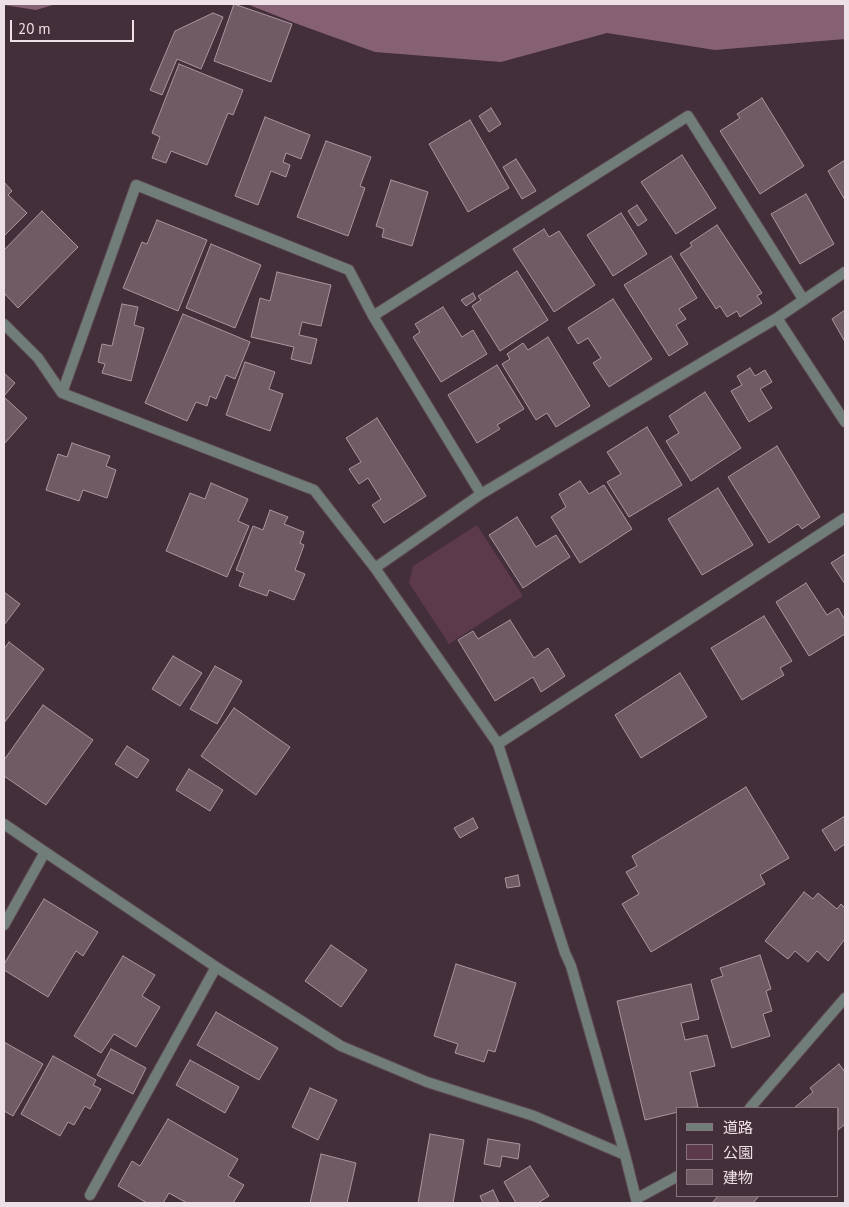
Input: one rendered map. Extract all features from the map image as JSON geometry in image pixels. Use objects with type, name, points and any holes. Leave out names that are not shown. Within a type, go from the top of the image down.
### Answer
[{"type":"street","points":[[373,316],[688,116],[803,299]]},
{"type":"street","points":[[62,393],[136,185],[349,270],[373,316],[480,494]]},
{"type":"street","points":[[375,568],[480,494],[777,318],[845,272]]},
{"type":"street","points":[[777,318],[845,422]]},
{"type":"street","points":[[4,324],[38,358],[62,393],[314,490],[375,568],[498,744],[565,953],[571,966],[625,1155],[636,1201],[676,1177]]},
{"type":"street","points":[[498,744],[845,518]]},
{"type":"street","points":[[4,824],[216,967],[341,1046],[426,1082],[534,1116],[625,1155]]},
{"type":"street","points":[[4,925],[45,852]]},
{"type":"street","points":[[90,1195],[216,967]]},
{"type":"street","points":[[751,1107],[845,998]]},
{"type":"green space","points":[[477,525],[523,596],[449,644],[409,583],[413,566]]},
{"type":"shaded area","points":[[4,4],[56,4],[36,10]]},
{"type":"shaded area","points":[[247,4],[845,4],[845,39],[715,50],[607,33],[501,62],[375,52]]},
{"type":"building","points":[[234,4],[292,24],[271,82],[214,61]]},
{"type":"building","points":[[213,13],[223,17],[201,69],[177,59],[162,95],[150,90],[175,31]]},
{"type":"building","points":[[179,64],[243,90],[233,115],[228,113],[207,165],[171,151],[166,163],[152,158],[160,137],[152,133]]},
{"type":"building","points":[[762,98],[804,166],[760,194],[720,131],[740,118],[737,114]]},
{"type":"building","points":[[491,108],[501,124],[489,132],[479,116]]},
{"type":"building","points":[[265,117],[310,135],[301,159],[286,153],[283,162],[290,165],[286,177],[271,171],[258,205],[235,196]]},
{"type":"building","points":[[470,120],[509,188],[468,212],[429,144]]},
{"type":"building","points":[[326,141],[371,157],[360,186],[365,188],[348,236],[297,217]]},
{"type":"building","points":[[682,155],[716,208],[676,234],[641,182]]},
{"type":"building","points":[[516,159],[536,191],[522,199],[503,167]]},
{"type":"building","points":[[845,160],[845,200],[828,171]]},
{"type":"building","points":[[391,180],[428,192],[412,246],[382,237],[384,229],[376,226]]},
{"type":"building","points":[[4,182],[12,191],[8,195],[27,213],[4,236]]},
{"type":"building","points":[[806,194],[834,244],[800,264],[771,214]]},
{"type":"building","points":[[637,205],[647,220],[638,226],[628,211]]},
{"type":"building","points":[[42,211],[78,247],[18,308],[4,293],[4,250]]},
{"type":"building","points":[[621,213],[647,254],[613,276],[587,235]]},
{"type":"building","points":[[157,220],[207,240],[178,311],[123,288],[142,242],[147,244]]},
{"type":"building","points":[[717,225],[762,293],[757,296],[762,303],[740,317],[737,311],[727,317],[720,306],[716,309],[680,254],[692,246],[690,243]]},
{"type":"building","points":[[544,229],[549,237],[559,231],[595,285],[554,312],[513,249]]},
{"type":"building","points":[[211,244],[261,265],[235,328],[186,308]]},
{"type":"building","points":[[671,256],[697,298],[679,309],[686,319],[676,325],[688,344],[669,356],[624,285]]},
{"type":"building","points":[[517,271],[548,320],[500,351],[472,306],[481,300],[478,296]]},
{"type":"building","points":[[277,272],[331,285],[321,326],[302,322],[299,335],[317,339],[311,364],[291,359],[294,347],[251,337],[260,298],[270,301]]},
{"type":"building","points":[[473,293],[476,299],[466,306],[461,300]]},
{"type":"building","points":[[613,299],[652,359],[609,387],[593,363],[601,358],[588,338],[578,344],[568,328]]},
{"type":"building","points":[[122,304],[138,307],[134,325],[144,328],[131,381],[102,373],[105,364],[98,362],[102,344],[112,346]]},
{"type":"building","points":[[443,307],[462,337],[473,330],[487,354],[441,382],[413,337],[420,332],[415,324]]},
{"type":"building","points":[[845,310],[845,342],[832,319]]},
{"type":"building","points":[[183,314],[250,342],[235,379],[226,375],[216,399],[210,396],[207,406],[196,402],[187,421],[145,403]]},
{"type":"building","points":[[548,337],[590,406],[556,427],[547,413],[536,420],[502,364],[510,359],[507,354],[523,343],[528,350]]},
{"type":"building","points":[[245,362],[275,372],[269,389],[283,394],[270,431],[226,415]]},
{"type":"building","points":[[497,365],[524,409],[497,425],[500,429],[477,443],[448,395]]},
{"type":"building","points":[[750,368],[755,376],[765,370],[772,382],[760,389],[772,408],[749,422],[731,391],[742,385],[737,376]]},
{"type":"building","points":[[4,373],[15,383],[4,396]]},
{"type":"building","points":[[705,392],[741,448],[691,481],[666,441],[679,433],[669,416]]},
{"type":"building","points":[[4,397],[27,418],[4,444]]},
{"type":"building","points":[[377,418],[426,496],[384,523],[372,505],[381,499],[368,478],[359,484],[349,469],[361,462],[346,438]]},
{"type":"building","points":[[647,427],[682,485],[629,517],[607,482],[621,474],[607,452]]},
{"type":"building","points":[[72,443],[110,456],[106,466],[116,470],[107,498],[83,490],[79,501],[46,490],[58,454],[67,457]]},
{"type":"building","points":[[777,446],[820,517],[802,529],[798,524],[769,543],[728,477]]},
{"type":"building","points":[[580,481],[589,494],[604,485],[632,529],[580,563],[551,517],[566,507],[559,494]]},
{"type":"building","points":[[211,483],[248,499],[238,521],[249,526],[227,577],[166,551],[190,493],[205,499]]},
{"type":"building","points":[[718,488],[753,545],[702,575],[668,519]]},
{"type":"building","points":[[270,510],[288,517],[284,524],[304,532],[300,543],[304,545],[295,570],[305,574],[294,600],[269,590],[267,596],[239,586],[244,573],[236,570],[253,526],[263,530]]},
{"type":"building","points":[[517,517],[536,547],[556,535],[570,557],[523,588],[489,535]]},
{"type":"building","points":[[845,554],[845,584],[831,563]]},
{"type":"building","points":[[806,583],[827,615],[838,608],[845,620],[845,634],[809,656],[776,602]]},
{"type":"building","points":[[4,592],[20,604],[4,625]]},
{"type":"building","points":[[764,616],[792,661],[780,668],[784,675],[742,700],[711,648]]},
{"type":"building","points":[[510,620],[534,658],[548,648],[565,676],[541,692],[533,677],[495,701],[458,640],[473,631],[478,639]]},
{"type":"building","points":[[9,642],[44,669],[4,723],[4,649]]},
{"type":"building","points":[[173,656],[202,673],[180,706],[152,689]]},
{"type":"building","points":[[215,666],[242,681],[217,724],[190,709]]},
{"type":"building","points":[[680,673],[707,717],[641,758],[615,715]]},
{"type":"building","points":[[43,705],[93,740],[46,805],[4,776],[4,760]]},
{"type":"building","points":[[234,708],[290,747],[256,795],[201,756]]},
{"type":"building","points":[[127,746],[149,760],[137,778],[115,764]]},
{"type":"building","points":[[189,769],[223,790],[210,811],[176,790]]},
{"type":"building","points":[[746,787],[789,858],[760,875],[765,884],[651,952],[622,904],[639,894],[626,872],[637,866],[632,856]]},
{"type":"building","points":[[845,816],[845,844],[835,851],[822,830]]},
{"type":"building","points":[[473,818],[478,828],[460,838],[454,828]]},
{"type":"building","points":[[518,875],[520,886],[507,888],[505,878]]},
{"type":"building","points":[[804,892],[813,899],[818,893],[837,909],[841,904],[845,908],[845,939],[828,961],[817,951],[808,962],[795,951],[788,959],[765,941]]},
{"type":"building","points":[[44,899],[98,932],[83,956],[76,951],[48,997],[4,970],[4,964]]},
{"type":"building","points":[[331,945],[367,970],[341,1007],[305,981]]},
{"type":"building","points":[[760,955],[771,989],[766,991],[772,1011],[763,1014],[770,1036],[732,1048],[711,980],[723,976],[720,968]]},
{"type":"building","points":[[123,956],[155,975],[142,996],[160,1007],[136,1047],[114,1034],[101,1053],[74,1036]]},
{"type":"building","points":[[456,964],[516,983],[495,1052],[488,1050],[484,1062],[455,1053],[458,1044],[434,1036]]},
{"type":"building","points":[[691,984],[699,1019],[681,1023],[685,1040],[707,1035],[715,1066],[690,1072],[698,1107],[676,1107],[676,1112],[645,1120],[617,1001]]},
{"type":"building","points":[[216,1012],[278,1048],[259,1080],[197,1045]]},
{"type":"building","points":[[4,1042],[43,1064],[13,1116],[4,1111]]},
{"type":"building","points":[[111,1049],[146,1068],[133,1094],[97,1075]]},
{"type":"building","points":[[53,1056],[96,1080],[93,1085],[101,1089],[90,1109],[85,1106],[74,1125],[68,1122],[60,1136],[21,1114]]},
{"type":"building","points":[[190,1060],[239,1087],[225,1113],[176,1085]]},
{"type":"building","points":[[839,1064],[845,1072],[845,1124],[839,1129],[839,1107],[795,1107],[813,1092],[810,1088]]},
{"type":"building","points":[[310,1088],[337,1100],[318,1140],[292,1127]]},
{"type":"building","points":[[168,1119],[238,1159],[228,1176],[244,1185],[233,1203],[187,1203],[169,1193],[163,1203],[147,1203],[118,1186],[132,1161],[140,1166]]},
{"type":"building","points":[[430,1134],[464,1140],[453,1203],[418,1203]]},
{"type":"building","points":[[488,1139],[520,1144],[518,1159],[502,1156],[500,1167],[484,1164]]},
{"type":"building","points":[[321,1154],[356,1163],[347,1203],[310,1203]]},
{"type":"building","points":[[530,1166],[549,1196],[538,1203],[516,1203],[504,1182]]},
{"type":"building","points":[[493,1190],[499,1203],[483,1203],[480,1196]]},
{"type":"building","points":[[717,1197],[758,1197],[753,1203],[712,1203]]}]
